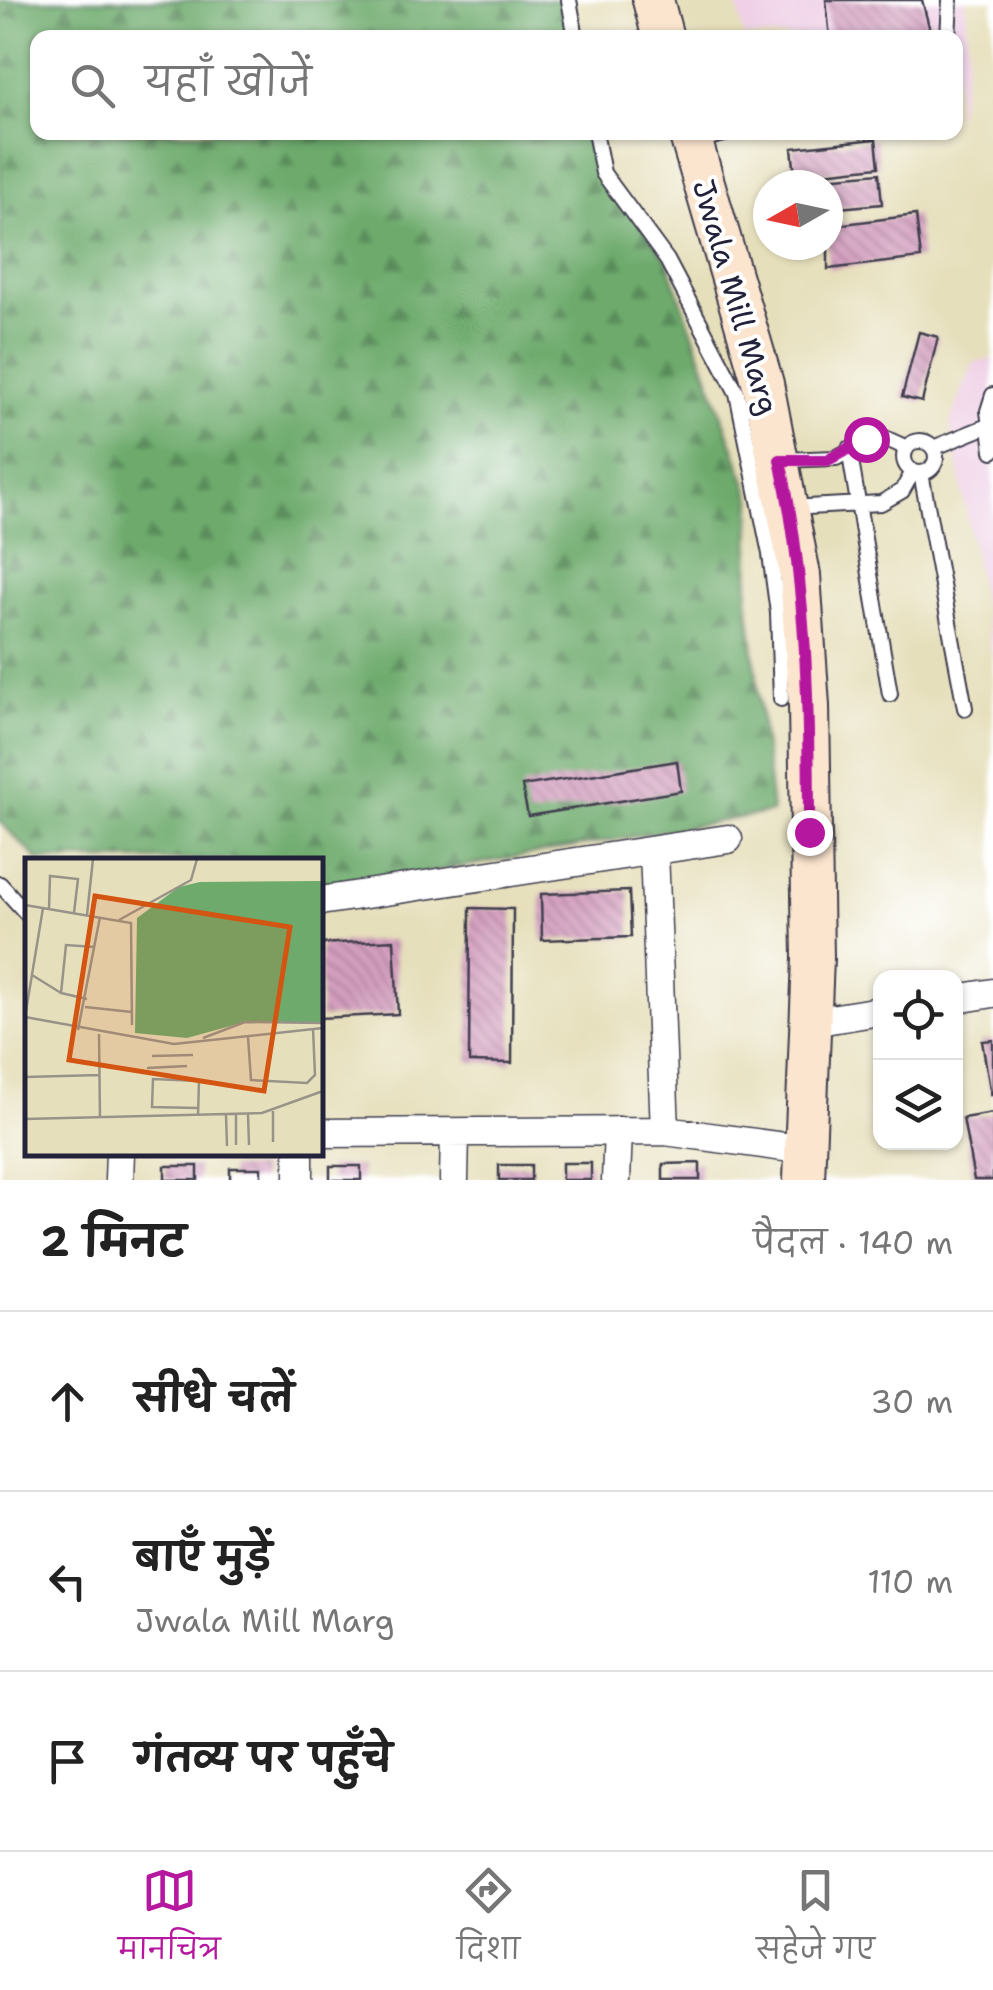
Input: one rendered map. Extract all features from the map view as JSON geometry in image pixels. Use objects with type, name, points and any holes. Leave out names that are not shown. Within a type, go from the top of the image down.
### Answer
[{"type":"street","points":[[653,0],[661,30]]},
{"type":"street","name":"Jwala Mill Marg","points":[[692,140],[763,384],[800,575],[809,706],[812,1022],[806,1165]]},
{"type":"street","points":[[322,901],[728,839]]},
{"type":"street","points":[[654,851],[665,1131]]},
{"type":"street","points":[[963,998],[993,992]]},
{"type":"street","points":[[812,1022],[873,1012]]},
{"type":"street","points":[[616,1180],[618,1130]]},
{"type":"street","points":[[322,1133],[665,1131],[806,1165]]},
{"type":"street","points":[[454,1180],[455,1133]]},
{"type":"street","points":[[118,1180],[120,1155]]},
{"type":"street","points":[[298,1180],[299,1155]]},
{"type":"lane","points":[[568,0],[574,30]]},
{"type":"lane","points":[[948,30],[950,0]]},
{"type":"lane","points":[[597,140],[604,174],[667,260],[737,393],[770,554],[778,614],[781,699]]},
{"type":"lane","points":[[993,395],[993,451]]},
{"type":"lane","points":[[965,708],[917,473],[904,458],[906,448],[918,441],[933,448],[990,426]]},
{"type":"lane","points":[[780,460],[828,460],[878,436],[906,448]]},
{"type":"lane","points":[[789,508],[894,499],[917,473],[934,464],[933,448]]},
{"type":"lane","points":[[849,449],[890,694]]},
{"type":"lane","points":[[0,884],[25,912]]},
{"type":"shaded area","points":[[736,0],[966,0],[968,52],[963,82],[963,30],[742,30]]},
{"type":"shaded area","points":[[993,359],[993,662],[950,422],[974,362]]},
{"type":"green space","points":[[0,0],[569,0],[575,30],[30,30],[30,140],[597,140],[604,173],[667,260],[752,499],[748,600],[772,812],[322,892],[322,858],[36,858],[0,822]]},
{"type":"building","points":[[826,0],[922,0],[930,30],[829,30]]},
{"type":"building","points":[[876,140],[879,167],[794,170],[792,148]]},
{"type":"building","points":[[879,173],[882,204],[843,208],[843,176]]},
{"type":"building","points":[[916,215],[921,258],[828,269],[828,260],[843,260],[843,224]]},
{"type":"building","points":[[919,332],[938,337],[922,402],[902,397]]},
{"type":"building","points":[[677,761],[681,791],[528,816],[522,786]]},
{"type":"building","points":[[629,891],[631,937],[542,940],[541,894]]},
{"type":"building","points":[[470,908],[513,909],[512,1063],[469,1062]]},
{"type":"building","points":[[394,940],[398,1014],[322,1018],[322,944]]},
{"type":"building","points":[[993,1040],[993,1095],[991,1095],[982,1041]]},
{"type":"building","points":[[993,1113],[993,1180],[974,1180],[963,1118]]},
{"type":"building","points":[[562,1163],[591,1163],[591,1180],[562,1180]]},
{"type":"building","points":[[700,1163],[700,1180],[663,1180],[663,1164]]},
{"type":"building","points":[[499,1165],[531,1165],[531,1180],[499,1180]]},
{"type":"building","points":[[165,1166],[198,1166],[198,1180],[165,1180]]},
{"type":"building","points":[[330,1166],[361,1166],[361,1180],[330,1180]]},
{"type":"building","points":[[230,1168],[261,1168],[261,1180],[230,1180]]},
{"type":"route","points":[[809,832],[809,706],[800,575],[780,460],[828,460],[866,439]]}]
